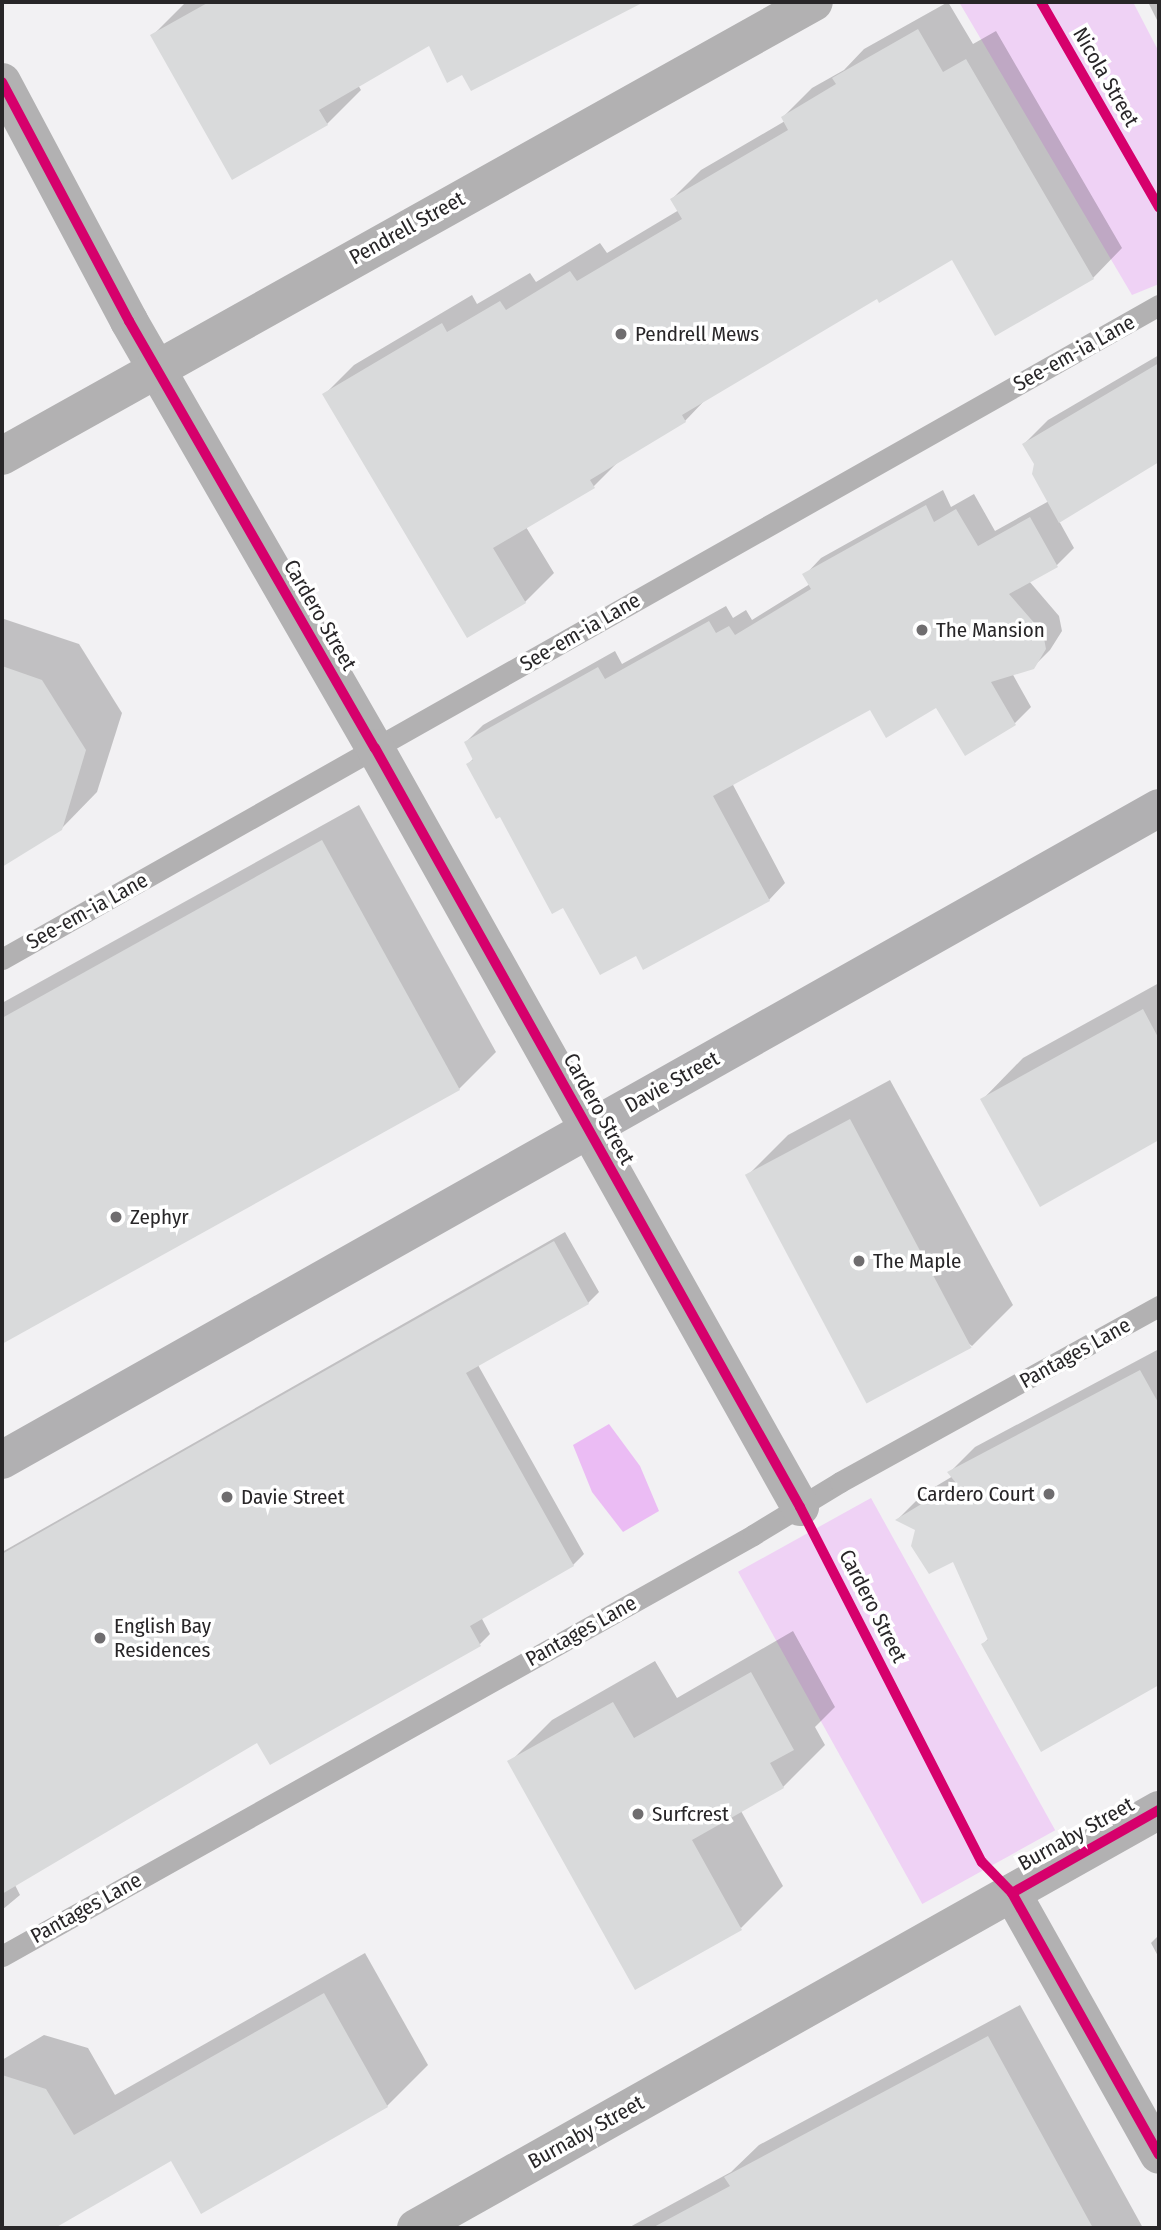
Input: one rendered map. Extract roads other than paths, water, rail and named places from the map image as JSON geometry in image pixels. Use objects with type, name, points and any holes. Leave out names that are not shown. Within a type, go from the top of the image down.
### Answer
[{"type":"main road","name":"Davie Street","points":[[2,1460],[1159,808]]},
{"type":"street","name":"Pendrell Street","points":[[2,456],[814,2]]},
{"type":"street","name":"Cardero Street","points":[[2,82],[156,369],[375,748],[800,1507]]},
{"type":"street","name":"Burnaby Street","points":[[416,2228],[1159,1810]]},
{"type":"street","points":[[1012,1893],[1159,2155]]},
{"type":"lane","name":"See-em-ia Lane","points":[[2,959],[1159,305]]},
{"type":"lane","name":"Pantages Lane","points":[[2,1955],[800,1507],[840,1482],[1159,1306]]},
{"type":"place","name":"Pendrell Mews","points":[[621,334]]},
{"type":"place","name":"The Mansion","points":[[922,630]]},
{"type":"place","name":"Zephyr","points":[[116,1217]]},
{"type":"place","name":"The Maple","points":[[859,1261]]},
{"type":"place","name":"Cardero Court","points":[[1049,1494]]},
{"type":"place","name":"Davie Street","points":[[227,1497]]},
{"type":"place","name":"English Bay Residences","points":[[100,1638]]},
{"type":"place","name":"Surfcrest","points":[[638,1814]]}]
